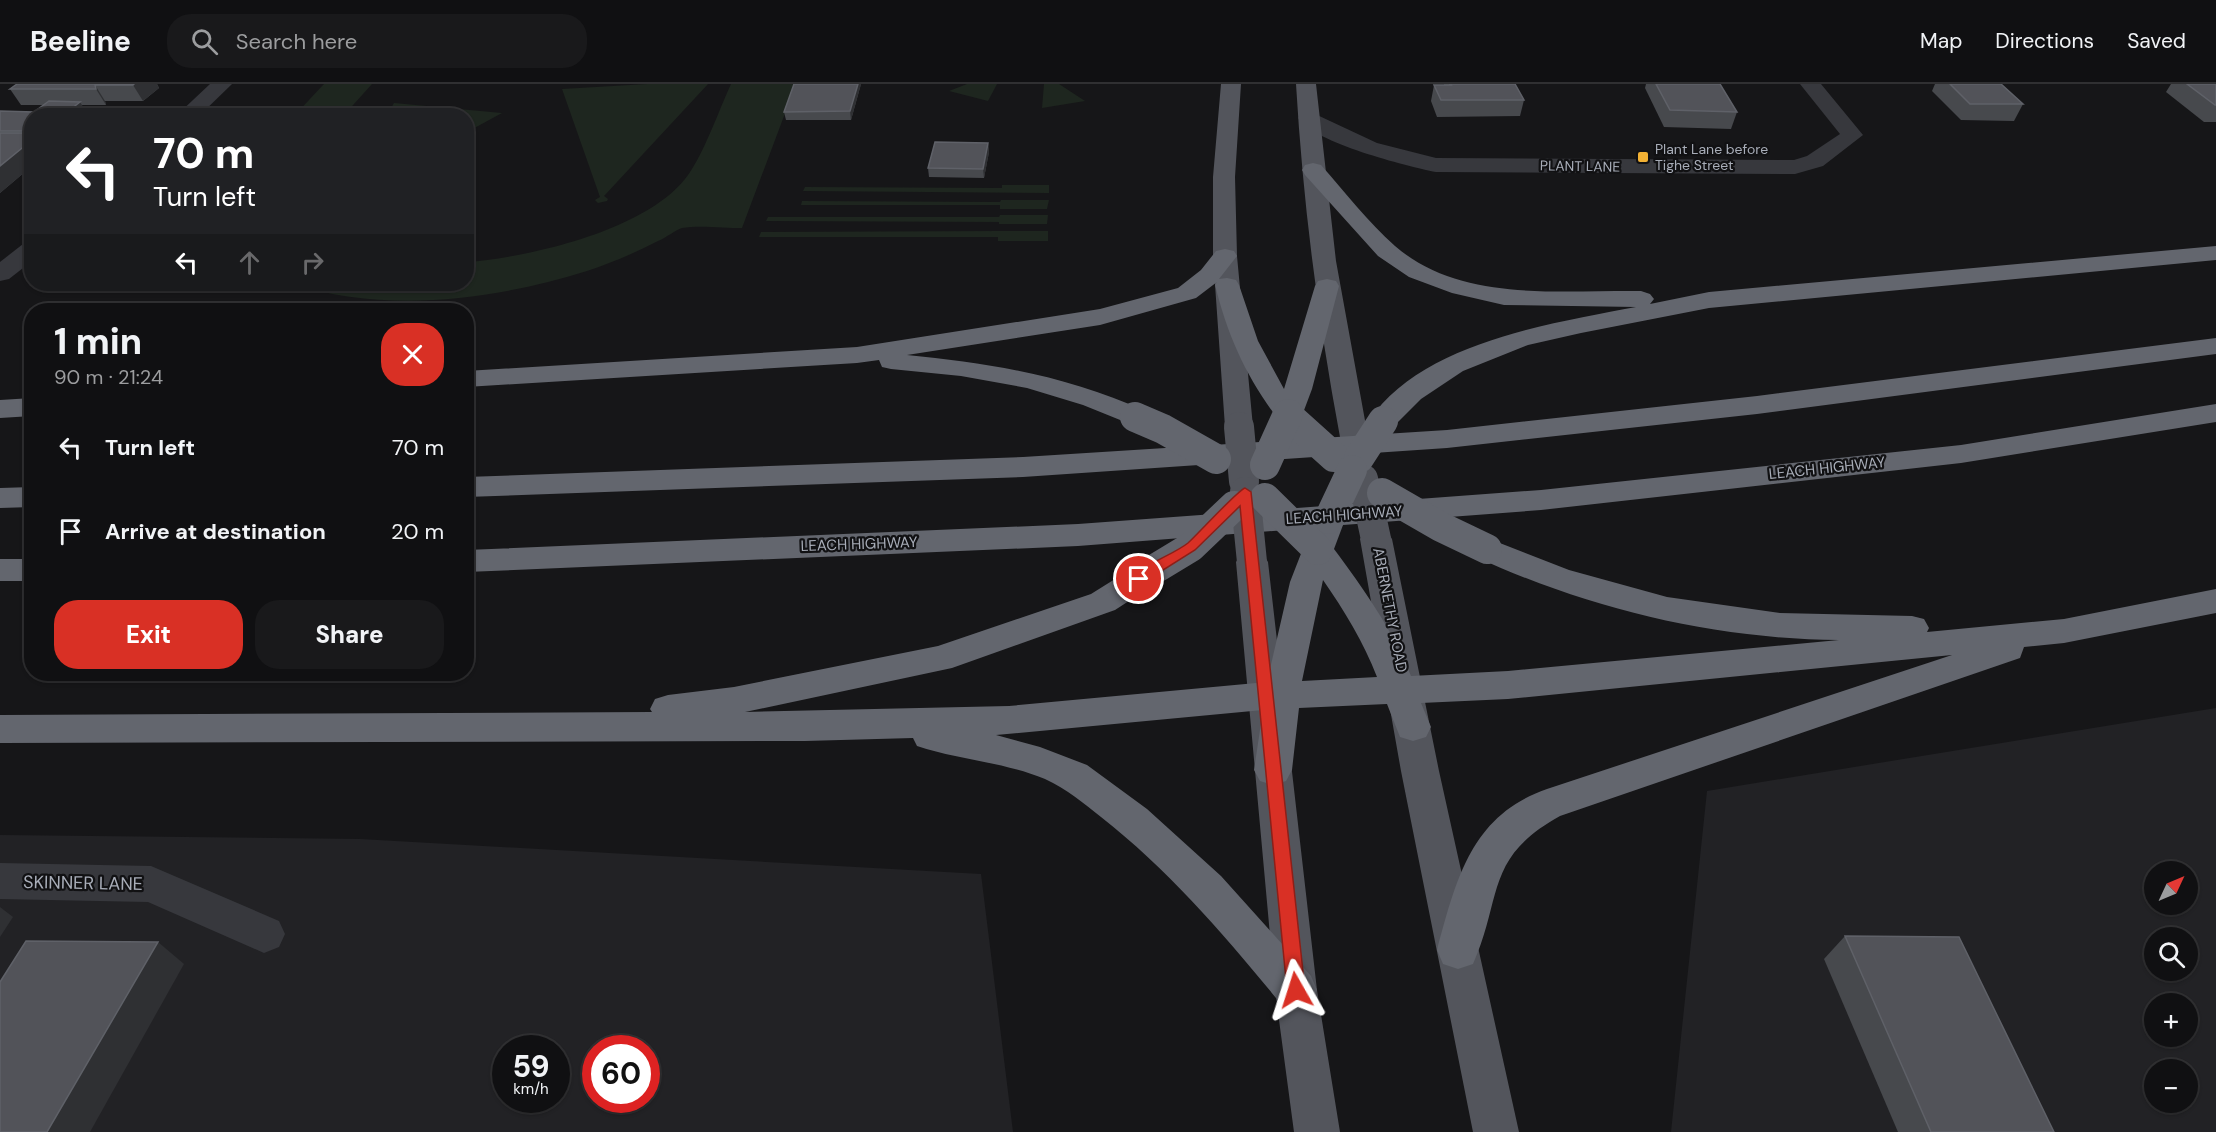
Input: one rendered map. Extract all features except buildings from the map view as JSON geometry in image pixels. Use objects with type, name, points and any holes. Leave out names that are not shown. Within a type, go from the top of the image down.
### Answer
[{"type":"highway","points":[[1313,171],[1388,251],[1418,272],[1461,288],[1504,297],[1709,300],[2216,253]]},
{"type":"highway","points":[[474,379],[857,355],[1100,316],[1153,304],[1187,293],[1210,275],[1225,256]]},
{"type":"highway","points":[[1227,285],[1240,332],[1264,383],[1287,409],[1357,468],[1382,493],[1441,527],[1487,549],[1598,592],[1690,613],[1782,625],[2064,631]]},
{"type":"highway","points":[[519,726],[734,701],[940,659],[1103,602],[1191,547],[1234,506],[1246,486],[1265,465],[1287,409],[1298,389],[1327,286]]},
{"type":"highway","points":[[1273,770],[1278,738],[1273,696],[1306,582],[1357,468],[1383,421],[1405,399],[1453,365],[1520,339],[1709,300]]},
{"type":"highway","points":[[474,488],[1023,467],[1447,439],[1757,405],[2216,346]]},
{"type":"highway","points":[[857,355],[1018,377],[1074,392],[1163,429],[1216,459],[1246,486],[1265,498],[1319,556],[1352,597],[1402,688],[1413,727]]},
{"type":"highway","points":[[0,409],[24,408]]},
{"type":"highway","name":"LEACH HIGHWAY","points":[[474,561],[1078,535],[1541,500],[1961,453],[2216,413]]},
{"type":"highway","points":[[0,498],[24,497]]},
{"type":"highway","points":[[0,570],[24,570]]},
{"type":"highway","points":[[0,729],[805,727],[1009,720],[1273,696],[1402,688],[1508,685],[2064,631],[2216,601]]},
{"type":"highway","points":[[1458,950],[1475,889],[1498,843],[1519,821],[1547,805],[2064,631]]},
{"type":"highway","points":[[805,727],[903,732],[1000,749],[1075,776],[1134,819],[1159,841],[1222,904],[1296,990]]},
{"type":"main road","points":[[1231,84],[1224,177],[1225,256],[1252,562],[1273,696]]},
{"type":"main road","name":"ABERNETHY ROAD","points":[[1306,84],[1313,171],[1327,286],[1357,468],[1379,555],[1402,688]]},
{"type":"main road","points":[[1413,727],[1496,1132]]},
{"type":"main road","points":[[1273,770],[1296,990],[1317,1132]]},
{"type":"street","points":[[195,108],[222,84]]},
{"type":"street","name":"PLANT LANE","points":[[1308,118],[1344,138],[1388,156],[1436,165],[1795,167],[1815,161],[1852,135],[1810,84]]},
{"type":"street","points":[[0,274],[24,255]]},
{"type":"street","name":"SKINNER LANE","points":[[0,881],[151,884],[264,934]]},
{"type":"shaded area","points":[[324,84],[372,84],[350,108],[302,108]]},
{"type":"shaded area","points":[[647,84],[708,84],[604,196],[608,199],[607,201],[598,203],[595,200],[600,197],[562,89]]},
{"type":"shaded area","points":[[731,84],[796,84],[742,228],[682,228],[632,254],[587,271],[552,281],[478,296],[403,301],[366,299],[321,291],[474,291],[474,261],[554,247],[618,225],[646,211],[670,194],[688,175]]},
{"type":"shaded area","points":[[967,84],[997,84],[988,101],[949,91]]},
{"type":"shaded area","points":[[1044,84],[1059,84],[1085,101],[1042,108]]},
{"type":"shaded area","points":[[394,103],[448,108],[391,108]]},
{"type":"shaded area","points":[[474,110],[502,113],[474,128]]},
{"type":"shaded area","points":[[1002,185],[1049,185],[1049,193],[803,191],[805,187],[1002,188]]},
{"type":"shaded area","points":[[1001,200],[1049,200],[1047,209],[1000,209],[1000,205],[801,205],[802,201],[1000,202]]},
{"type":"shaded area","points":[[1000,215],[1048,215],[1047,224],[766,221],[768,217],[999,217]]},
{"type":"shaded area","points":[[1048,231],[1048,241],[998,241],[998,237],[759,237],[761,232]]},
{"type":"shaded area","points":[[2216,708],[2216,1132],[1671,1132],[1707,791]]},
{"type":"shaded area","points":[[0,835],[360,839],[981,874],[1013,1132],[0,1132]]},
{"type":"place","name":"Plant Lane before Tighe Street","points":[[1643,157]]},
{"type":"route","points":[[1139,579],[1191,547],[1234,506],[1245,492],[1296,990]]}]
